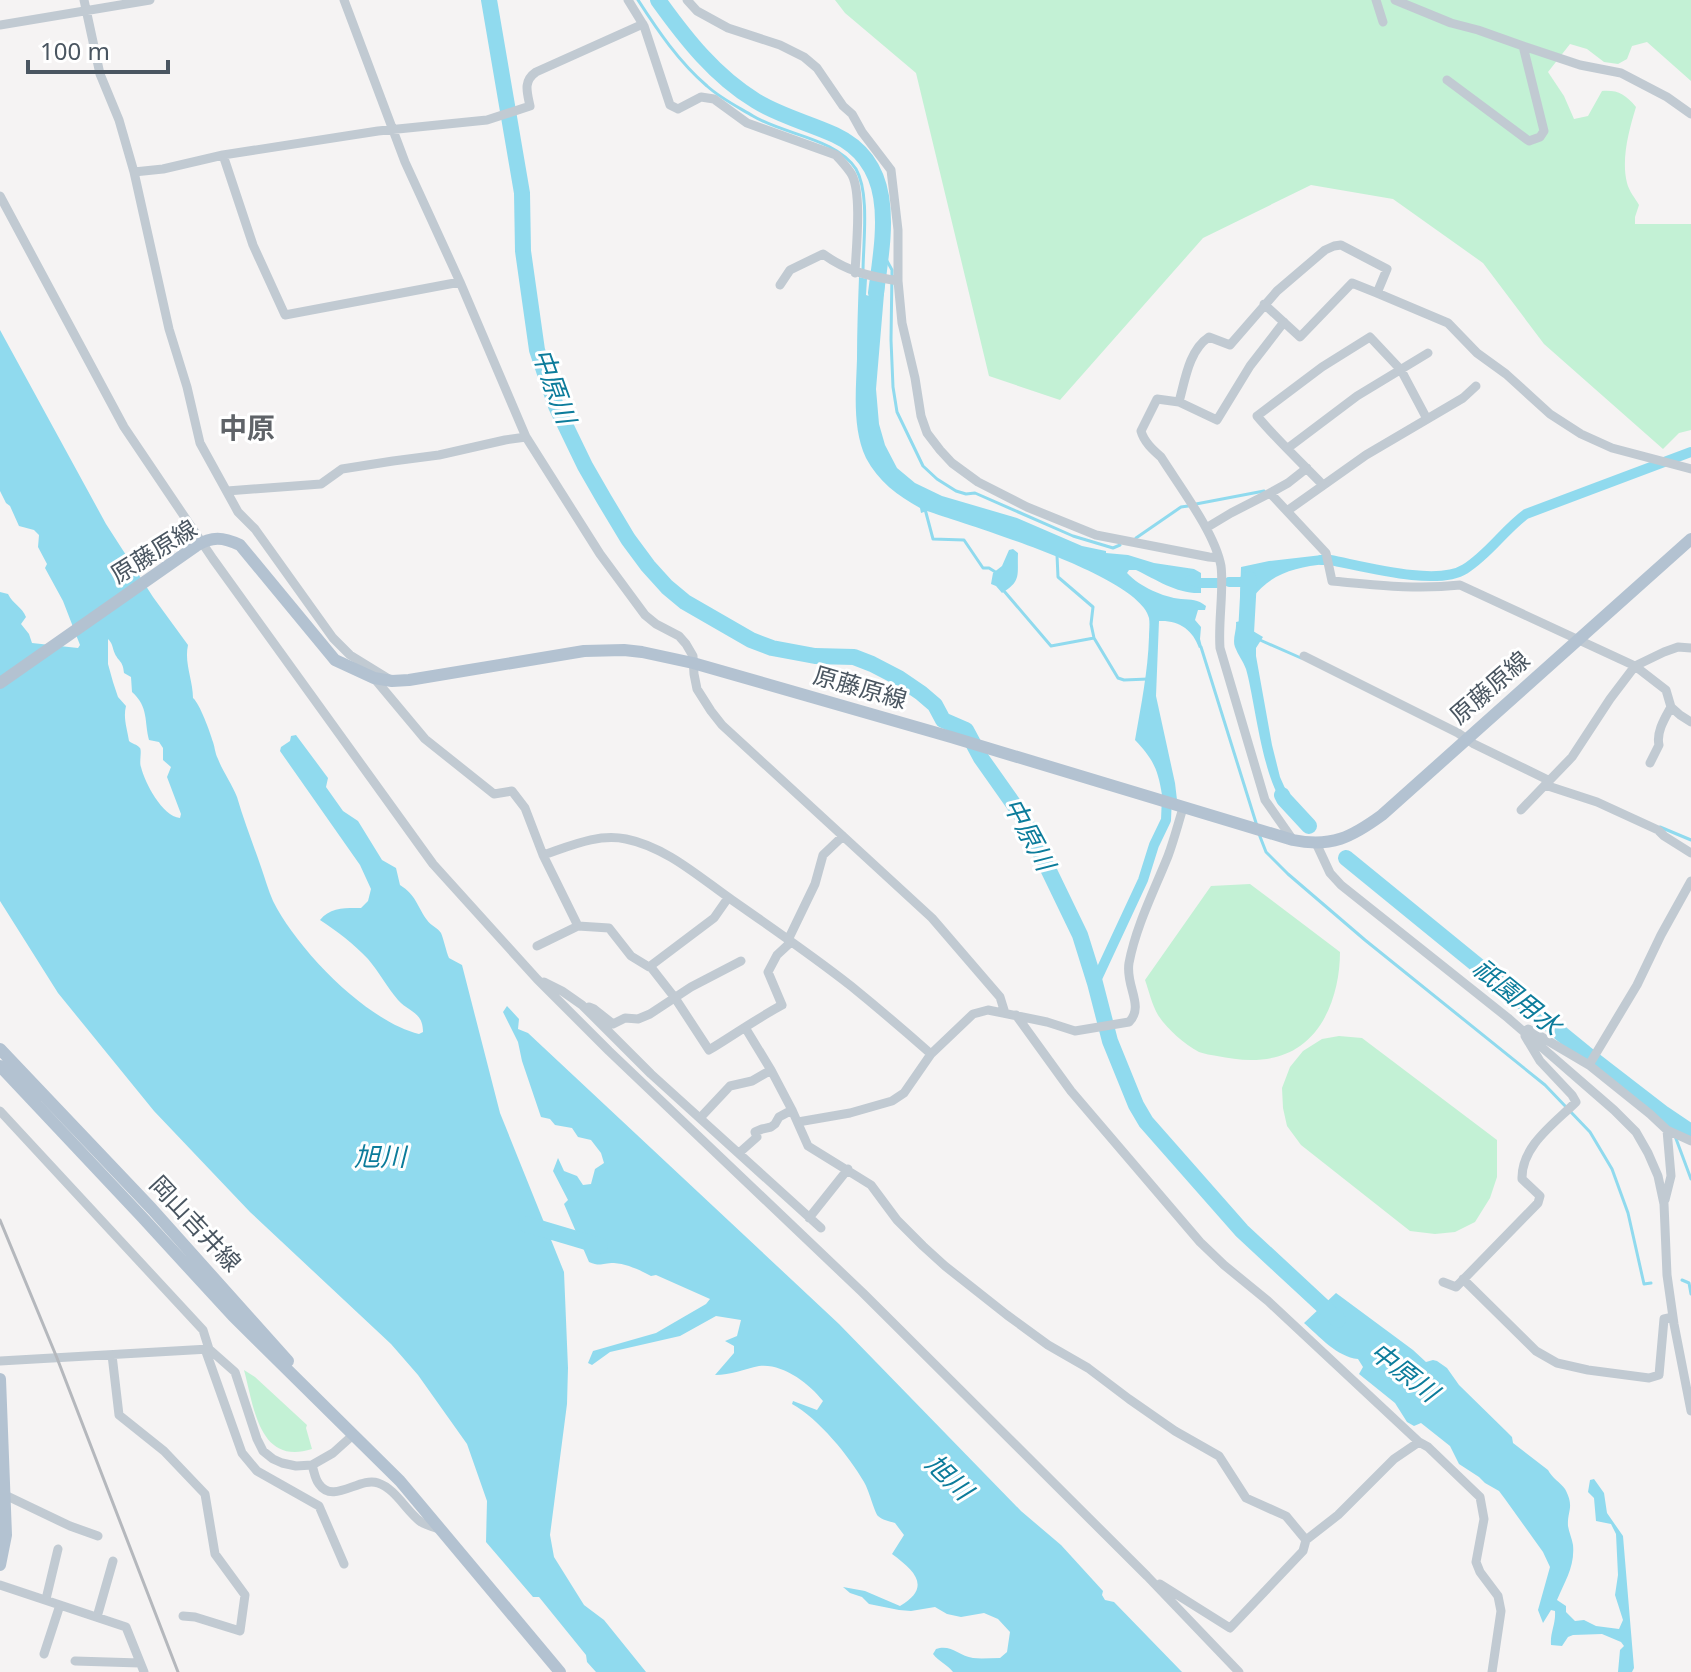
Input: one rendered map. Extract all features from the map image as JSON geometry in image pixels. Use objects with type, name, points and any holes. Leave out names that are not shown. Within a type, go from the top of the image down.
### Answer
[{"type":"main road","name":"原藤原線","points":[[0,683],[199,544],[216,538],[228,539],[240,545],[335,660],[374,678],[409,680],[606,649],[642,652],[693,663],[951,737],[1293,840],[1316,843],[1342,840],[1382,815],[1691,539]]},
{"type":"main road","name":"岡山吉井線","points":[[0,1049],[172,1231],[353,1435]]},
{"type":"main road","name":"岡山吉井線","points":[[0,1066],[233,1316],[400,1481],[560,1672]]},
{"type":"main road","points":[[0,1379],[6,1535],[0,1565]]},
{"type":"street","points":[[84,0],[100,74],[119,120],[134,172],[169,329],[200,443],[238,512],[255,529],[333,638],[350,655],[392,681]]},
{"type":"street","points":[[0,25],[150,0]]},
{"type":"street","points":[[344,0],[417,191],[460,282],[526,437],[600,554],[645,615],[679,636],[686,644],[693,656],[697,689],[722,725],[932,918],[1000,997],[1005,1013]]},
{"type":"street","points":[[628,0],[643,24],[670,105],[678,109],[701,97],[714,99],[747,123],[836,155],[854,177],[857,192],[858,273]]},
{"type":"street","points":[[687,0],[697,11],[728,28],[780,45],[804,57],[817,68],[891,170],[898,230],[896,281],[921,416],[927,433],[952,463],[978,482],[1027,507],[1096,535],[1219,558]]},
{"type":"street","points":[[1376,0],[1383,22]]},
{"type":"street","points":[[1395,0],[1451,23],[1580,65],[1621,73],[1667,97],[1691,114]]},
{"type":"street","points":[[134,172],[394,129],[487,120],[530,106],[526,88],[530,76],[536,72],[643,24]]},
{"type":"street","points":[[1447,80],[1529,141],[1540,137],[1544,131],[1523,46]]},
{"type":"street","points":[[223,155],[253,245],[285,315],[460,282]]},
{"type":"street","points":[[0,196],[124,427],[199,544],[213,559],[433,864],[537,979],[863,1293],[1239,1672]]},
{"type":"street","points":[[1179,402],[1186,374],[1200,343],[1209,337],[1230,345],[1264,304],[1325,250],[1341,245],[1387,269],[1377,293]]},
{"type":"street","points":[[780,285],[790,270],[823,254],[858,273],[896,281]]},
{"type":"street","points":[[1264,304],[1300,337],[1352,283],[1448,323],[1477,353],[1506,374],[1550,414],[1581,434],[1612,448],[1691,469]]},
{"type":"street","points":[[1284,322],[1250,366],[1217,420],[1179,402],[1157,399],[1141,431],[1151,449],[1161,457],[1214,542],[1221,570],[1220,648],[1265,800],[1293,840]]},
{"type":"street","points":[[1323,485],[1257,416],[1322,367],[1370,337],[1401,370],[1427,419]]},
{"type":"street","points":[[1288,448],[1357,396],[1428,353]]},
{"type":"street","points":[[1287,511],[1366,455],[1463,398],[1476,386]]},
{"type":"street","points":[[227,491],[321,484],[342,469],[439,455],[526,437]]},
{"type":"street","points":[[1206,528],[1288,483],[1307,468]]},
{"type":"street","points":[[1270,493],[1328,560],[1332,581],[1408,589],[1460,585],[1635,666],[1666,690],[1671,707],[1691,722]]},
{"type":"street","points":[[1521,810],[1572,757],[1635,666],[1678,647],[1691,648]]},
{"type":"street","points":[[1304,656],[1546,782],[1658,830],[1691,853]]},
{"type":"street","points":[[374,678],[442,755],[494,794],[512,791],[525,808],[543,855],[578,926]]},
{"type":"street","points":[[1650,763],[1659,745],[1662,723],[1671,707]]},
{"type":"street","points":[[798,1122],[850,1113],[892,1101],[904,1093],[931,1054],[973,1014],[988,1010],[1075,1031],[1129,1022],[1137,1007],[1129,981],[1132,950],[1170,851],[1178,806]]},
{"type":"street","points":[[537,946],[578,926],[609,928],[631,956],[650,966],[709,1050],[782,1005],[768,972],[789,941],[815,884],[823,855],[843,836]]},
{"type":"street","points":[[543,855],[606,837],[646,845],[686,867],[850,985],[931,1054]]},
{"type":"street","points":[[1316,843],[1330,873],[1341,885],[1508,1018],[1636,1132],[1658,1176],[1664,1204],[1667,1275],[1691,1411]]},
{"type":"street","points":[[1591,1061],[1637,985],[1691,881]]},
{"type":"street","points":[[650,966],[714,918],[728,898]]},
{"type":"street","points":[[582,1005],[594,1009],[613,1024],[625,1018],[638,1019],[741,961]]},
{"type":"street","points":[[537,979],[582,1005],[651,1074],[821,1228]]},
{"type":"street","points":[[1016,1015],[1071,1091],[1200,1242],[1480,1497],[1484,1519],[1476,1562],[1498,1596],[1501,1611],[1492,1672]]},
{"type":"street","points":[[1508,1018],[1591,1061],[1672,1132],[1691,1141]]},
{"type":"street","points":[[746,1029],[771,1070],[808,1146],[871,1185],[897,1220],[945,1266],[1048,1345],[1088,1368],[1175,1431],[1219,1456],[1246,1498],[1286,1516],[1306,1540]]},
{"type":"street","points":[[1443,1282],[1456,1287],[1538,1203],[1540,1196],[1522,1179],[1531,1147],[1576,1102],[1540,1061],[1521,1030]]},
{"type":"street","points":[[700,1118],[730,1086],[752,1081],[771,1070]]},
{"type":"street","points":[[739,1153],[757,1137],[755,1132],[771,1127],[779,1117],[792,1110]]},
{"type":"street","points":[[0,1111],[203,1330],[242,1453],[257,1471],[319,1506],[344,1564]]},
{"type":"street","points":[[1664,1204],[1671,1176],[1672,1132]]},
{"type":"street","points":[[809,1218],[848,1169]]},
{"type":"street","points":[[1463,1279],[1536,1351],[1557,1363],[1588,1370],[1649,1378],[1659,1375],[1664,1319],[1673,1317]]},
{"type":"street","points":[[0,1361],[207,1349],[235,1372],[263,1451],[282,1463],[312,1465],[333,1453],[353,1435]]},
{"type":"street","points":[[112,1355],[119,1415],[164,1451],[205,1494],[215,1554],[245,1595],[240,1631],[183,1616]]},
{"type":"street","points":[[1147,1576],[1230,1628],[1303,1551],[1306,1540],[1338,1515],[1394,1459],[1419,1442]]},
{"type":"street","points":[[312,1465],[318,1483],[326,1490],[334,1492],[376,1482],[386,1487],[421,1522],[440,1530]]},
{"type":"street","points":[[3,1494],[98,1536]]},
{"type":"street","points":[[46,1599],[58,1549]]},
{"type":"street","points":[[97,1617],[113,1561]]},
{"type":"street","points":[[0,1585],[126,1627],[142,1667],[75,1661]]},
{"type":"street","points":[[44,1654],[60,1605]]},
{"type":"green space","points":[[835,0],[1691,0],[1691,81],[1647,42],[1632,46],[1627,59],[1618,64],[1604,62],[1587,49],[1570,44],[1548,72],[1574,119],[1588,116],[1602,91],[1621,94],[1636,107],[1625,154],[1628,186],[1639,205],[1635,224],[1691,224],[1691,430],[1679,433],[1663,449],[1544,344],[1483,263],[1393,199],[1311,185],[1203,238],[1060,400],[989,376],[916,73],[845,13]]},
{"type":"green space","points":[[1250,884],[1340,952],[1338,978],[1331,1004],[1310,1038],[1281,1056],[1249,1060],[1193,1049],[1158,1015],[1145,980],[1211,886]]},
{"type":"green space","points":[[1339,1036],[1362,1038],[1497,1140],[1497,1177],[1490,1198],[1475,1222],[1455,1232],[1435,1234],[1410,1231],[1301,1145],[1287,1126],[1282,1088],[1290,1067],[1303,1051],[1322,1039]]},
{"type":"green space","points":[[244,1370],[307,1425],[312,1449],[294,1452],[280,1449],[270,1441],[256,1416]]},
{"type":"water","points":[[859,277],[867,279],[866,295],[869,296],[872,293],[872,279],[885,282],[876,389],[879,424],[897,468],[915,483],[942,496],[1017,518],[1082,546],[1201,573],[1201,593],[1192,593],[1175,589],[1136,570],[1127,573],[1159,594],[1197,601],[1206,606],[1205,610],[1198,610],[1195,620],[1201,627],[1202,647],[1199,648],[1184,627],[1159,621],[1156,696],[1177,800],[1162,795],[1154,765],[1135,740],[1146,676],[1149,625],[1149,618],[1139,602],[1086,569],[1050,554],[927,511],[921,513],[920,508],[876,474],[866,458],[856,409]]},
{"type":"water","name":"旭川","points":[[0,330],[106,524],[188,645],[193,698],[202,712],[217,757],[237,797],[273,901],[298,940],[356,999],[398,1027],[419,1034],[423,1032],[418,1016],[398,1000],[368,959],[320,920],[333,910],[361,908],[368,901],[371,889],[360,865],[280,751],[291,736],[296,735],[328,778],[326,787],[343,811],[358,821],[382,860],[396,868],[400,885],[413,897],[428,922],[441,933],[449,958],[462,965],[500,1113],[564,1272],[567,1404],[550,1535],[554,1557],[584,1605],[604,1620],[646,1672],[596,1672],[539,1597],[533,1597],[486,1542],[487,1501],[467,1444],[418,1375],[391,1344],[250,1212],[154,1111],[58,993],[0,901],[0,592],[8,594],[26,617],[21,624],[32,643],[78,648],[80,645],[63,601],[45,568],[47,564],[38,547],[39,535],[34,530],[19,526],[0,491]],"holes":[[[108,639],[124,673],[131,677],[132,692],[144,709],[149,740],[159,742],[163,748],[163,760],[171,767],[167,777],[180,818],[173,816],[155,798],[141,767],[140,748],[129,741],[126,706],[118,697],[108,664]]]},
{"type":"water","points":[[1009,550],[1018,553],[1016,581],[1002,593],[991,584],[993,573],[1002,566]]},
{"type":"water","points":[[1322,555],[1325,564],[1284,573],[1266,583],[1252,599],[1240,597],[1241,567]]},
{"type":"water","points":[[1236,622],[1249,623],[1253,631],[1263,637],[1256,648],[1256,656],[1280,777],[1288,795],[1300,806],[1291,812],[1281,801],[1267,767],[1246,669],[1235,647]]},
{"type":"water","name":"旭川","points":[[507,1006],[519,1019],[518,1029],[528,1033],[839,1324],[1021,1511],[1061,1545],[1103,1591],[1105,1600],[1114,1602],[1182,1672],[953,1672],[933,1654],[936,1649],[951,1649],[973,1658],[1000,1658],[1007,1652],[1010,1632],[998,1619],[984,1613],[961,1617],[935,1607],[899,1610],[869,1604],[862,1597],[850,1593],[843,1587],[865,1591],[900,1606],[910,1599],[918,1586],[917,1579],[892,1554],[904,1535],[895,1523],[878,1516],[864,1482],[832,1439],[813,1419],[792,1404],[793,1401],[817,1410],[823,1401],[810,1388],[786,1371],[768,1366],[715,1375],[734,1353],[734,1346],[725,1341],[737,1336],[741,1320],[716,1316],[680,1336],[610,1352],[592,1365],[588,1363],[593,1351],[656,1333],[710,1299],[629,1266],[589,1262],[564,1204],[568,1200],[553,1171],[558,1158],[564,1171],[577,1176],[583,1185],[591,1184],[595,1169],[604,1163],[601,1153],[591,1140],[578,1137],[572,1128],[555,1125],[550,1119],[541,1117],[518,1042],[503,1012]]},
{"type":"water","points":[[1336,1293],[1426,1362],[1437,1361],[1447,1368],[1459,1385],[1512,1437],[1513,1443],[1548,1470],[1563,1487],[1570,1500],[1568,1526],[1573,1553],[1569,1573],[1557,1600],[1566,1606],[1566,1612],[1575,1621],[1584,1620],[1596,1626],[1619,1629],[1623,1620],[1615,1595],[1618,1575],[1616,1534],[1611,1524],[1596,1521],[1594,1498],[1588,1492],[1590,1480],[1594,1479],[1604,1493],[1607,1513],[1623,1536],[1632,1672],[1618,1672],[1620,1650],[1624,1646],[1602,1634],[1573,1635],[1562,1646],[1551,1645],[1555,1611],[1551,1610],[1543,1623],[1538,1610],[1550,1567],[1543,1552],[1499,1491],[1459,1464],[1450,1446],[1421,1423],[1414,1426],[1407,1422],[1395,1403],[1359,1374],[1363,1367],[1358,1359],[1336,1350],[1304,1323]]},
{"type":"waterway","name":"中原川","points":[[489,0],[522,193],[523,251],[537,350],[556,406],[585,466],[628,539],[648,566],[685,602],[751,640],[772,648],[815,656],[854,657],[872,664],[921,693],[935,705],[943,720],[966,730],[981,758],[1024,819],[1080,935],[1110,1041],[1146,1122],[1242,1231],[1338,1320]]},
{"type":"waterway","points":[[638,0],[678,56],[712,90],[766,122],[836,150],[856,169],[864,205],[863,272]]},
{"type":"waterway","points":[[658,0],[702,56],[741,91],[775,111],[835,135],[855,148],[869,164],[878,183],[882,204],[882,249],[876,293]]},
{"type":"waterway","points":[[881,250],[892,270],[891,340],[897,412],[923,466],[956,491],[975,493],[1073,536],[1113,548],[1120,545]]},
{"type":"waterway","points":[[1321,560],[1418,576],[1452,574],[1474,563],[1526,514],[1691,452]]},
{"type":"waterway","points":[[1196,504],[1264,491]]},
{"type":"waterway","points":[[1136,538],[1181,507],[1188,506]]},
{"type":"waterway","points":[[925,509],[933,539],[964,540],[983,568],[997,573]]},
{"type":"waterway","points":[[1057,555],[1058,577],[1093,607],[1091,624],[1094,638]]},
{"type":"waterway","points":[[1229,582],[1241,582],[1252,577]]},
{"type":"waterway","name":"祇園用水","points":[[1248,644],[1249,579]]},
{"type":"waterway","points":[[1190,580],[1217,583]]},
{"type":"waterway","points":[[1004,591],[1051,646],[1094,638],[1118,678],[1148,679]]},
{"type":"waterway","points":[[1260,640],[1301,658]]},
{"type":"waterway","points":[[1201,647],[1257,826]]},
{"type":"waterway","name":"祇園用水","points":[[1282,795],[1309,826]]},
{"type":"waterway","points":[[1095,983],[1143,880],[1166,820],[1167,796]]},
{"type":"waterway","points":[[1660,827],[1691,840]]},
{"type":"waterway","points":[[1259,834],[1266,852],[1288,874],[1545,1085],[1590,1132],[1612,1169],[1628,1213],[1644,1284],[1651,1283]]},
{"type":"waterway","name":"祇園用水","points":[[1346,858],[1585,1053],[1691,1132]]},
{"type":"waterway","points":[[1664,1114],[1671,1129]]},
{"type":"waterway","points":[[1675,1136],[1691,1179]]},
{"type":"waterway","name":"旭川","points":[[526,1224],[600,1246]]},
{"type":"waterway","points":[[1682,1280],[1689,1283],[1691,1294]]},
{"type":"railway","points":[[0,1220],[57,1358],[178,1672]]},
{"type":"district","name":"中原","points":[[247,428]]}]
